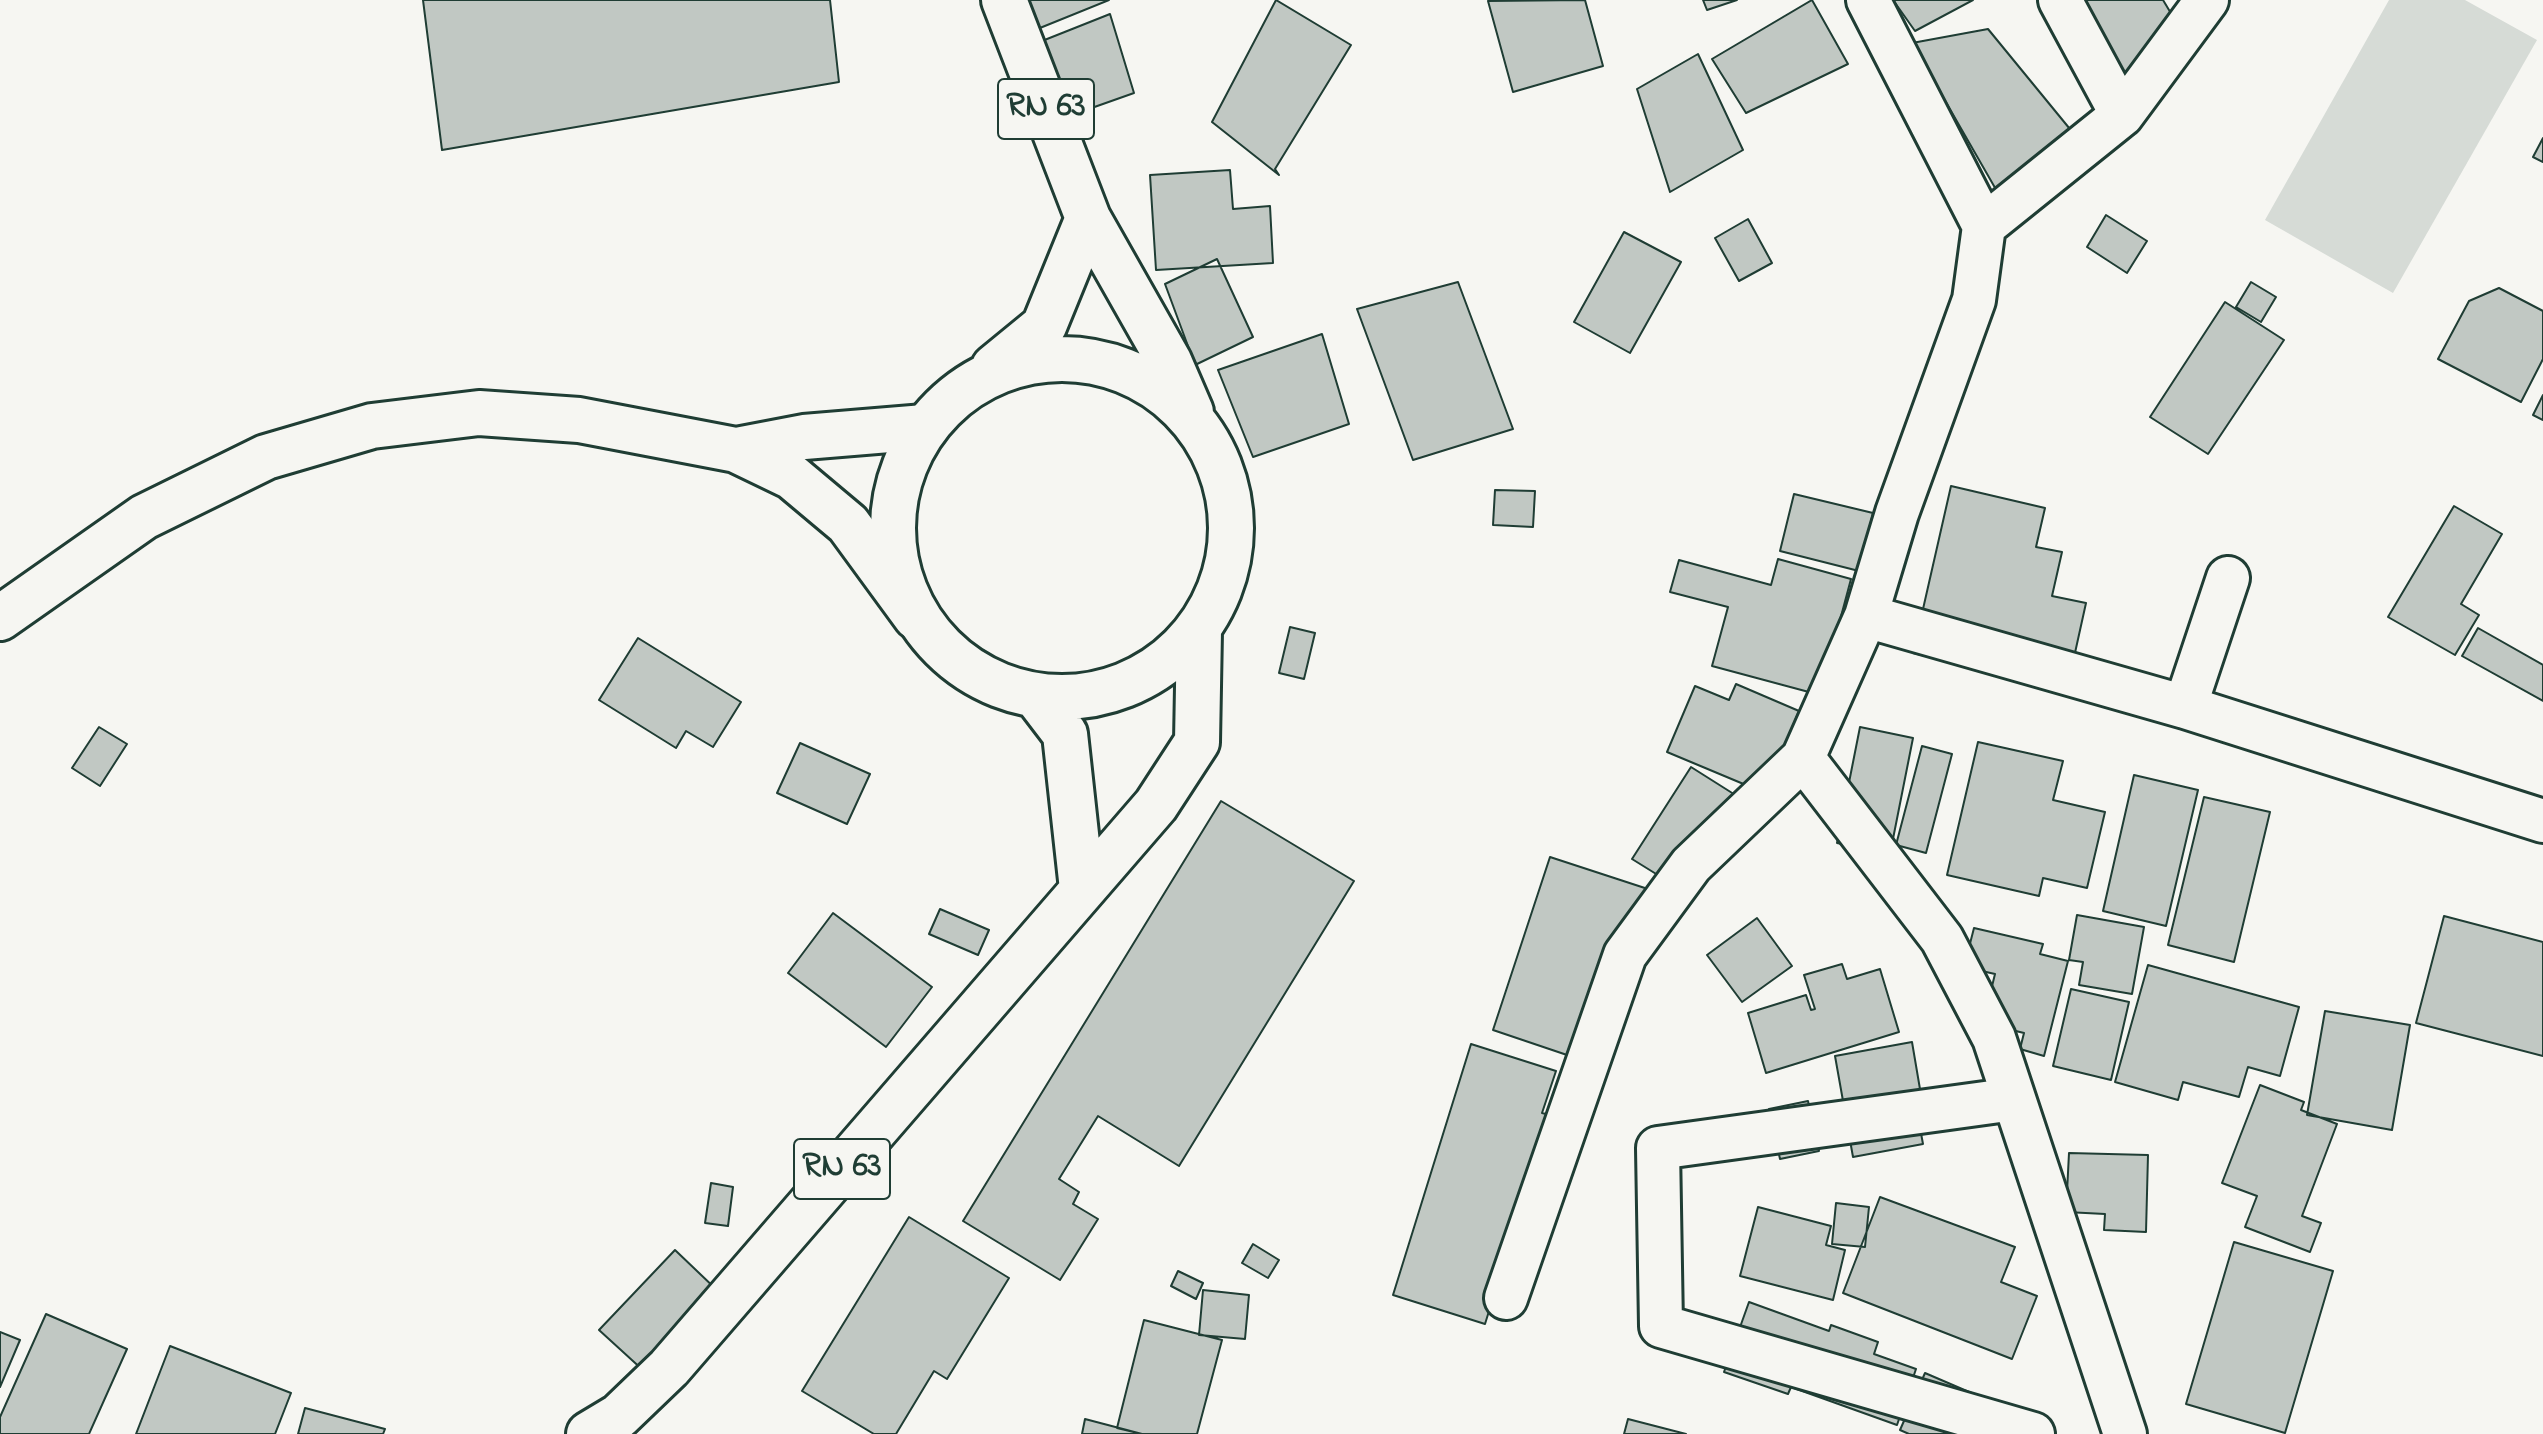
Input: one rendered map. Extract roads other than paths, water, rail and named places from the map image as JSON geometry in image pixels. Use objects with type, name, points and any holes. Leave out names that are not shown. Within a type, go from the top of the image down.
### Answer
[{"type":"main road","name":"RN 63","points":[[1004,0],[1088,218]]},
{"type":"main road","points":[[916,617],[896,571],[891,521],[900,471],[925,427],[948,401],[1044,326],[1088,218]]},
{"type":"main road","points":[[0,618],[144,517],[266,457],[372,426],[479,413],[579,420],[736,450],[792,477],[848,524],[948,655],[978,675],[1036,696],[1082,698],[1127,686],[1166,664],[1199,631],[1224,582],[1233,527],[1223,473],[1169,361],[1088,218]]},
{"type":"main road","points":[[978,380],[1023,363],[1071,358],[1118,368],[1162,390],[1197,424]]},
{"type":"main road","points":[[736,450],[804,437],[925,427]]},
{"type":"main road","points":[[1082,889],[1156,805],[1197,742],[1199,631]]},
{"type":"main road","points":[[1036,696],[1065,734],[1082,889]]},
{"type":"main road","name":"RN 63","points":[[589,1434],[619,1416],[669,1368],[1082,889]]},
{"type":"street","points":[[1506,1298],[1625,955],[1691,865],[1803,758],[1866,616],[1897,513],[1974,300],[1984,226],[1868,0]]},
{"type":"street","points":[[2060,0],[2122,115]]},
{"type":"street","points":[[1984,226],[2122,115],[2207,0]]},
{"type":"street","points":[[2185,707],[2228,578]]},
{"type":"street","points":[[1866,616],[2185,707],[2543,821]]},
{"type":"street","points":[[1803,758],[1942,939],[1994,1038],[2125,1434]]},
{"type":"street","points":[[2014,1099],[1658,1148],[1661,1326],[2033,1434]]}]
